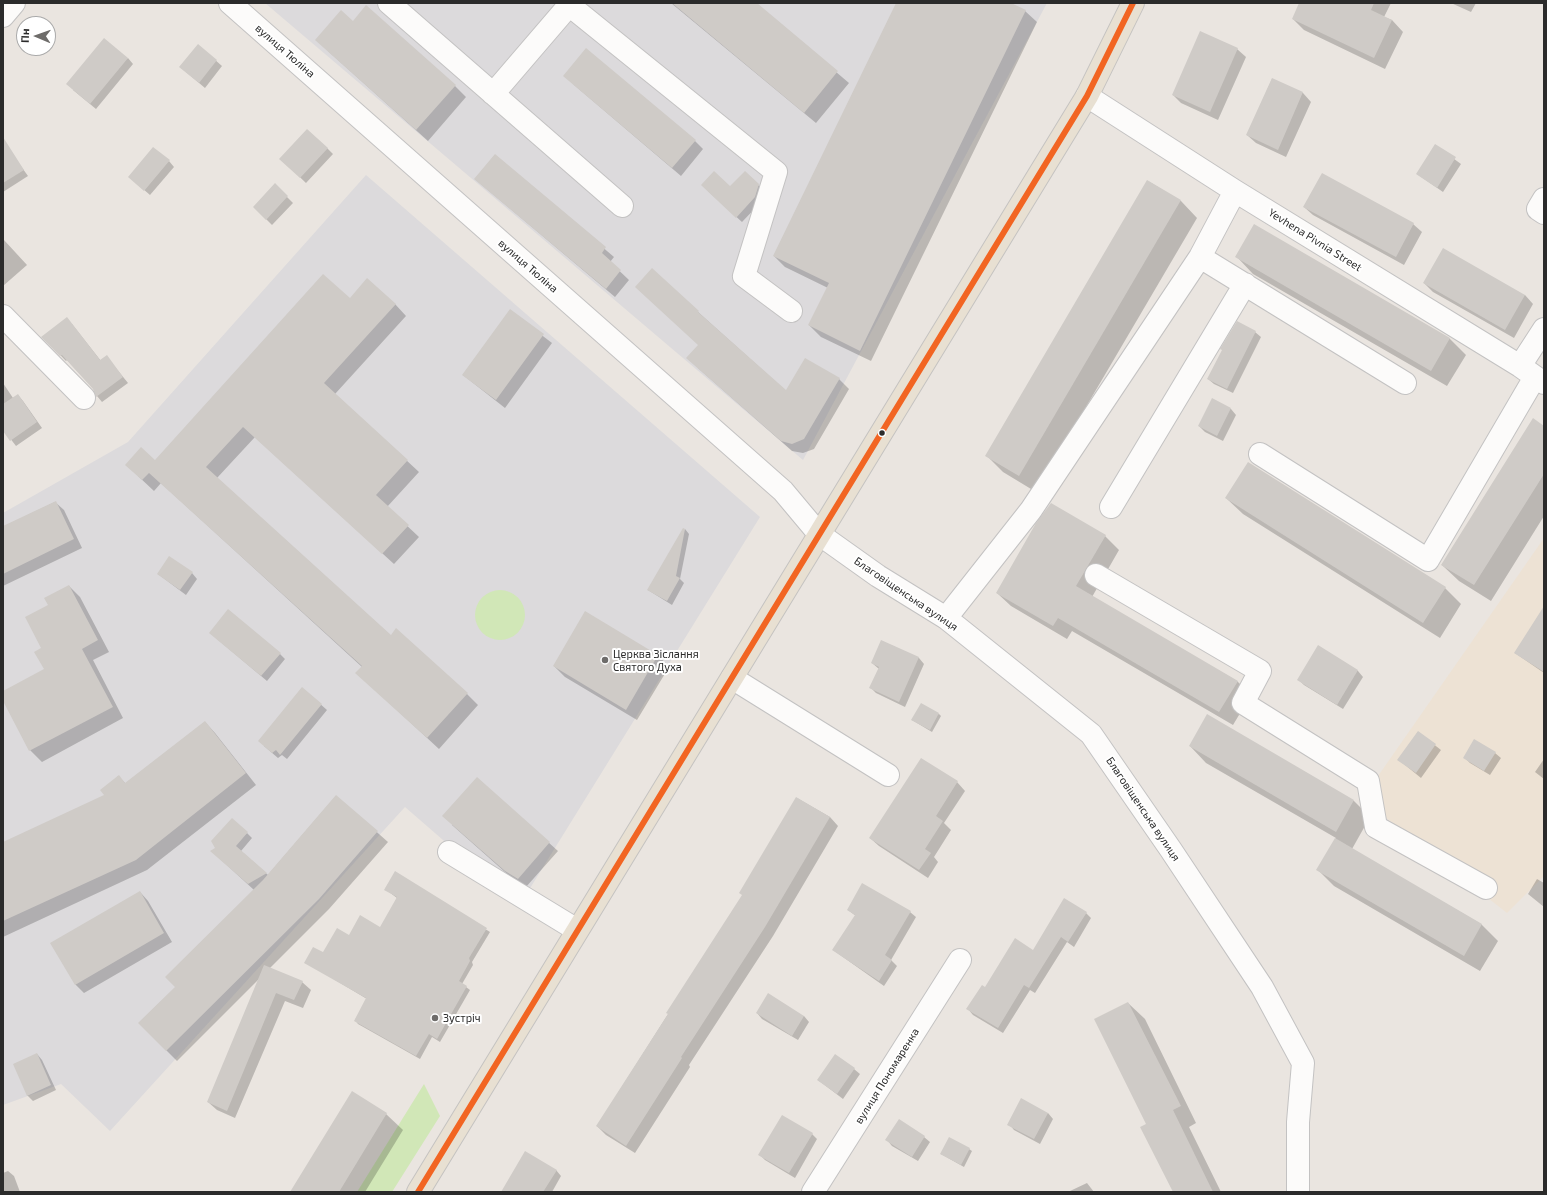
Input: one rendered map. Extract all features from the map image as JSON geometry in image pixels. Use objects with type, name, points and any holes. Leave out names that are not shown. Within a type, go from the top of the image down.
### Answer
[{"type":"main road","points":[[418,1192],[1087,96],[1133,3]]},
{"type":"street","points":[[3,16],[14,3]]},
{"type":"street","name":"вулиця Тюліна","points":[[230,3],[783,491],[819,534]]},
{"type":"street","points":[[389,3],[622,206]]},
{"type":"street","points":[[493,94],[570,4],[776,172],[744,276],[791,311]]},
{"type":"street","name":"Yevhena Pivnia Street","points":[[1087,96],[1235,192],[1533,376]]},
{"type":"street","points":[[946,618],[1031,510],[1200,257],[1235,192]]},
{"type":"street","points":[[1544,199],[1538,209],[1544,213]]},
{"type":"street","points":[[1200,257],[1405,383]]},
{"type":"street","points":[[1111,508],[1245,284]]},
{"type":"street","points":[[3,316],[84,398]]},
{"type":"street","points":[[1260,454],[1428,560],[1533,376],[1544,329]]},
{"type":"street","name":"Благовіщенська вулиця","points":[[819,534],[878,576],[946,618],[1091,734],[1171,850],[1262,987],[1303,1063],[1298,1122],[1298,1192]]},
{"type":"street","points":[[1096,575],[1260,671],[1243,703],[1368,782],[1376,827],[1486,888]]},
{"type":"street","points":[[732,678],[888,775]]},
{"type":"street","points":[[449,852],[577,930]]},
{"type":"street","name":"вулиця Пономаренка","points":[[813,1192],[960,960]]},
{"type":"shaded area","points":[[265,3],[1047,3],[803,460]]},
{"type":"shaded area","points":[[366,175],[760,517],[519,906],[405,807],[110,1131],[61,1084],[3,1105],[3,513],[128,442]]},
{"type":"shaded area","points":[[1544,538],[1544,876],[1507,913],[1362,799]]},
{"type":"green space","points":[[495,590],[505,590],[518,597],[525,610],[525,620],[518,633],[505,640],[495,640],[486,636],[479,629],[475,620],[475,610],[479,601],[486,594]]},
{"type":"green space","points":[[424,1084],[440,1116],[392,1192],[357,1192]]},
{"type":"building","points":[[672,3],[757,3],[838,71],[804,113]]},
{"type":"building","points":[[896,3],[1011,3],[1026,10],[860,351],[808,325],[829,283],[773,256]]},
{"type":"building","points":[[1299,3],[1374,3],[1371,10],[1392,20],[1374,58],[1292,19]]},
{"type":"building","points":[[366,5],[456,85],[416,130],[315,40],[341,10],[353,21]]},
{"type":"building","points":[[1200,31],[1238,48],[1210,112],[1172,95]]},
{"type":"building","points":[[104,38],[128,58],[90,104],[66,84]]},
{"type":"building","points":[[198,44],[217,60],[199,83],[179,67]]},
{"type":"building","points":[[586,48],[696,140],[672,168],[563,76]]},
{"type":"building","points":[[1272,78],[1303,92],[1278,150],[1246,135]]},
{"type":"building","points":[[307,129],[328,148],[300,178],[279,159]]},
{"type":"building","points":[[3,137],[24,170],[3,183]]},
{"type":"building","points":[[1435,144],[1456,157],[1437,188],[1416,174]]},
{"type":"building","points":[[153,147],[170,160],[144,191],[128,177]]},
{"type":"building","points":[[495,154],[606,247],[602,253],[621,270],[606,289],[474,179]]},
{"type":"building","points":[[714,171],[730,186],[745,171],[759,184],[755,197],[736,218],[701,185]]},
{"type":"building","points":[[1322,173],[1414,223],[1396,257],[1303,207]]},
{"type":"building","points":[[1147,180],[1181,200],[1019,476],[985,456]]},
{"type":"building","points":[[275,183],[288,196],[266,220],[253,207]]},
{"type":"building","points":[[1254,224],[1450,338],[1431,371],[1235,257]]},
{"type":"building","points":[[1443,248],[1525,295],[1505,330],[1423,283]]},
{"type":"building","points":[[652,268],[699,311],[698,312],[786,390],[805,358],[840,378],[804,439],[792,444],[781,441],[686,358],[698,345],[635,287]]},
{"type":"building","points":[[323,274],[350,298],[367,278],[396,304],[324,383],[408,460],[376,495],[409,525],[382,554],[243,427],[206,467],[391,635],[396,628],[468,693],[427,738],[355,673],[362,666],[149,473],[142,480],[125,465],[141,447],[155,460]]},
{"type":"building","points":[[510,309],[544,334],[496,400],[462,375]]},
{"type":"building","points":[[67,317],[100,360],[107,355],[123,377],[96,397],[93,389],[62,355],[60,356],[41,337]]},
{"type":"building","points":[[1237,321],[1256,331],[1227,389],[1207,379],[1222,350],[1220,349]]},
{"type":"building","points":[[18,394],[37,422],[10,441],[3,431],[3,404]]},
{"type":"building","points":[[1212,398],[1231,408],[1217,436],[1198,426]]},
{"type":"building","points":[[1533,418],[1544,426],[1544,474],[1474,585],[1441,565]]},
{"type":"building","points":[[1248,462],[1446,587],[1423,623],[1225,498]]},
{"type":"building","points":[[56,501],[74,539],[3,574],[3,526]]},
{"type":"building","points":[[1051,503],[1106,535],[1076,586],[1238,681],[1219,712],[1058,618],[1053,626],[996,593],[1036,523]]},
{"type":"building","points":[[683,528],[685,529],[676,576],[680,578],[667,601],[647,590]]},
{"type":"building","points":[[169,556],[193,572],[180,590],[157,574]]},
{"type":"building","points":[[69,585],[98,640],[82,649],[113,707],[29,751],[3,701],[3,691],[44,669],[34,652],[41,648],[25,617],[48,605],[44,598]]},
{"type":"building","points":[[1544,606],[1544,672],[1514,653]]},
{"type":"building","points":[[228,609],[281,653],[261,676],[209,633]]},
{"type":"building","name":"Церква Зіслання Святого Духа","points":[[585,611],[658,655],[626,710],[553,666]]},
{"type":"building","points":[[881,640],[919,657],[899,702],[869,688],[879,667],[871,663]]},
{"type":"building","points":[[1318,645],[1358,670],[1337,705],[1297,680]]},
{"type":"building","points":[[302,687],[322,704],[280,755],[276,750],[272,753],[258,741]]},
{"type":"building","points":[[921,703],[939,713],[930,730],[911,720]]},
{"type":"building","points":[[1207,714],[1354,800],[1336,832],[1189,746]]},
{"type":"building","points":[[205,721],[246,773],[136,860],[3,921],[3,842],[104,795],[100,790],[119,775],[125,783]]},
{"type":"building","points":[[1418,731],[1436,744],[1416,773],[1397,760]]},
{"type":"building","points":[[1474,739],[1496,752],[1484,771],[1463,758]]},
{"type":"building","points":[[921,758],[958,781],[936,816],[943,821],[925,849],[931,853],[919,870],[869,838]]},
{"type":"building","points":[[477,777],[550,842],[518,879],[505,871],[442,816]]},
{"type":"building","points":[[336,795],[378,831],[319,899],[166,1051],[138,1023],[175,987],[165,977],[263,880]]},
{"type":"building","points":[[796,797],[830,817],[765,927],[681,1057],[682,1058],[626,1146],[596,1126],[668,1014],[666,1013],[742,895],[739,893]]},
{"type":"building","points":[[232,818],[248,832],[236,846],[267,873],[248,884],[210,851],[215,848],[211,841]]},
{"type":"building","points":[[1335,838],[1482,924],[1464,956],[1316,870]]},
{"type":"building","points":[[395,871],[487,928],[469,958],[470,961],[459,981],[467,986],[437,1039],[429,1034],[416,1056],[354,1021],[366,998],[304,963],[313,947],[323,952],[337,928],[349,935],[360,915],[380,927],[397,897],[384,890]]},
{"type":"building","points":[[862,883],[911,911],[885,955],[892,960],[879,981],[832,950],[855,915],[847,910]]},
{"type":"building","points":[[140,891],[164,933],[75,985],[50,943]]},
{"type":"building","points":[[1064,898],[1087,912],[1068,942],[1061,937],[1029,988],[1024,985],[998,1028],[966,1009],[982,985],[985,987],[1015,938],[1033,950]]},
{"type":"building","points":[[264,965],[303,981],[294,1000],[276,993],[227,1111],[207,1102]]},
{"type":"building","points":[[768,993],[804,1016],[792,1036],[756,1013]]},
{"type":"building","points":[[1128,1002],[1181,1106],[1173,1110],[1213,1192],[1173,1192],[1140,1127],[1146,1124],[1094,1019]]},
{"type":"building","points":[[37,1053],[51,1085],[27,1096],[13,1064]]},
{"type":"building","points":[[835,1054],[855,1068],[837,1094],[817,1080]]},
{"type":"building","points":[[352,1091],[387,1113],[339,1192],[290,1192]]},
{"type":"building","points":[[1021,1098],[1048,1113],[1034,1139],[1007,1125]]},
{"type":"building","points":[[782,1115],[813,1133],[789,1173],[758,1155]]},
{"type":"building","points":[[899,1119],[925,1136],[912,1157],[885,1140]]},
{"type":"building","points":[[949,1137],[970,1148],[961,1165],[940,1154]]},
{"type":"building","points":[[525,1151],[557,1170],[543,1192],[501,1192]]},
{"type":"transit line","points":[[418,1192],[1087,96],[1133,3]]},
{"type":"place","name":"Церква Зіслання Святого Духа","points":[[605,660]]},
{"type":"place","name":"Зустріч","points":[[435,1018]]}]
